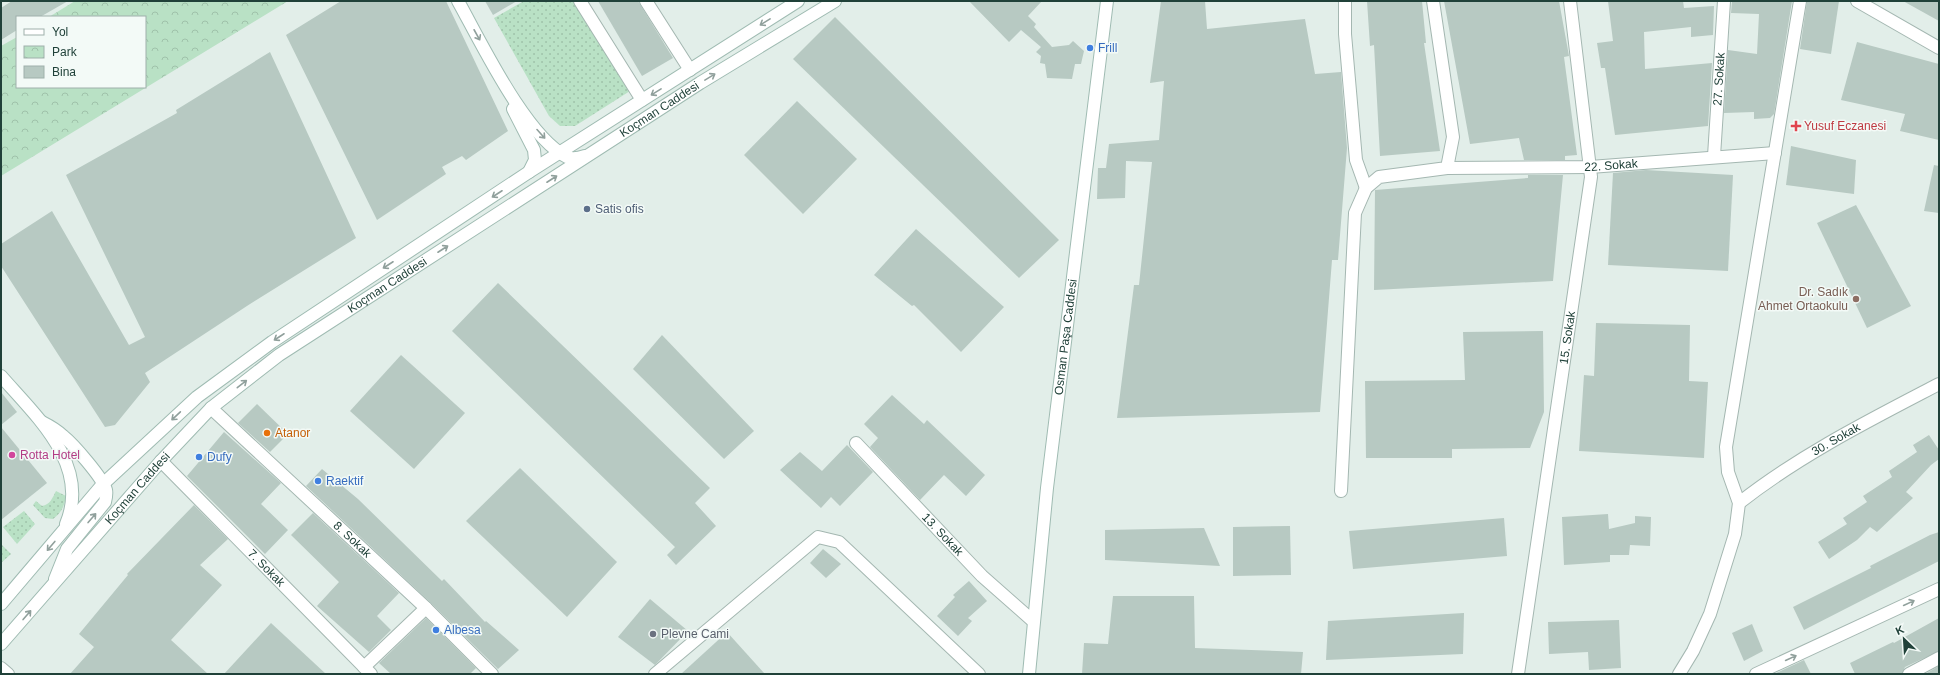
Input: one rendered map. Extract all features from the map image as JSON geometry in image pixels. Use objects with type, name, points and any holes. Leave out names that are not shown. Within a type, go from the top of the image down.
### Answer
[{"type":"street","points":[[458,1],[502,80],[527,119],[568,158],[576,159],[595,151]]},
{"type":"street","points":[[580,1],[642,100]]},
{"type":"street","points":[[646,1],[690,70]]},
{"type":"street","name":"Koçman Caddesi","points":[[1,604],[103,484],[197,397],[265,346],[529,172],[798,1]]},
{"type":"street","name":"Koçman Caddesi","points":[[1,644],[161,461],[211,408],[279,355],[700,83],[835,1]]},
{"type":"street","name":"Osman Paşa Caddesi","points":[[1029,674],[1033,621],[1050,465],[1107,1]]},
{"type":"street","points":[[1341,491],[1355,214],[1366,188],[1356,160],[1346,34],[1345,1]]},
{"type":"street","points":[[1433,1],[1453,137],[1447,168]]},
{"type":"street","name":"15. Sokak","points":[[1518,674],[1591,177],[1570,1]]},
{"type":"street","name":"27. Sokak","points":[[1714,156],[1724,1]]},
{"type":"street","points":[[1679,674],[1693,651],[1710,614],[1734,534],[1739,503],[1728,472],[1726,447],[1800,1]]},
{"type":"street","points":[[1857,1],[1939,48]]},
{"type":"street","points":[[502,80],[512,106],[534,150],[535,160],[529,172]]},
{"type":"street","name":"22. Sokak","points":[[1366,188],[1379,177],[1447,168],[1590,167],[1714,156],[1775,153]]},
{"type":"street","points":[[1,376],[42,422],[62,453],[70,471],[73,483],[72,504],[62,532]]},
{"type":"street","name":"30. Sokak","points":[[1739,503],[1761,486],[1838,437],[1939,384]]},
{"type":"street","name":"8. Sokak","points":[[211,408],[426,608],[492,674]]},
{"type":"street","points":[[42,422],[64,436],[84,458],[106,489],[105,502],[67,549],[51,587]]},
{"type":"street","name":"13. Sokak","points":[[856,443],[982,576],[1033,621]]},
{"type":"street","name":"7. Sokak","points":[[161,461],[368,671]]},
{"type":"street","points":[[655,674],[818,537],[839,542],[979,674]]},
{"type":"street","points":[[1756,674],[1939,589]]},
{"type":"street","points":[[368,671],[426,608]]},
{"type":"street","points":[[1909,674],[1939,658]]},
{"type":"street","points":[[1,668],[8,674]]},
{"type":"green space","points":[[75,1],[288,1],[146,88],[146,16],[51,16]]},
{"type":"green space","points":[[524,1],[576,1],[630,91],[575,126],[560,126],[549,116],[494,18]]},
{"type":"green space","points":[[16,38],[16,88],[145,88],[1,176],[1,46]]},
{"type":"green space","points":[[56,491],[66,496],[61,512],[53,519],[45,518],[33,505],[36,501],[42,506],[47,504]]},
{"type":"green space","points":[[24,511],[35,524],[17,544],[3,527]]},
{"type":"green space","points":[[1,544],[11,554],[1,563]]},
{"type":"building","points":[[12,1],[68,1],[42,16],[16,16],[16,31],[1,40],[1,8]]},
{"type":"building","points":[[341,1],[446,1],[508,131],[466,160],[462,156],[442,167],[446,174],[377,220],[286,35]]},
{"type":"building","points":[[485,1],[517,1],[493,15]]},
{"type":"building","points":[[598,1],[638,1],[673,58],[642,76]]},
{"type":"building","points":[[969,1],[1042,1],[1028,16],[1036,24],[1034,27],[1052,47],[1069,45],[1073,41],[1084,51],[1081,64],[1075,64],[1072,79],[1047,78],[1045,64],[1040,63],[1041,56],[1036,52],[1041,47],[1021,30],[1009,42]]},
{"type":"building","points":[[1161,1],[1205,1],[1207,29],[1305,19],[1315,74],[1341,72],[1347,148],[1338,260],[1332,260],[1320,412],[1117,418],[1134,285],[1139,285],[1152,162],[1126,161],[1125,198],[1097,199],[1098,168],[1106,168],[1109,144],[1159,140],[1164,81],[1150,83]]},
{"type":"building","points":[[1367,1],[1422,1],[1426,43],[1424,43],[1440,151],[1380,156],[1374,45],[1370,46]]},
{"type":"building","points":[[1444,1],[1559,1],[1569,56],[1564,57],[1577,155],[1565,156],[1565,160],[1524,160],[1519,138],[1470,144]]},
{"type":"building","points":[[1608,1],[1683,1],[1684,8],[1714,6],[1713,35],[1691,37],[1691,27],[1644,32],[1645,69],[1712,63],[1708,126],[1615,135],[1605,68],[1601,68],[1597,43],[1613,41]]},
{"type":"building","points":[[1732,1],[1792,1],[1774,114],[1770,118],[1754,119],[1754,112],[1724,113],[1728,50],[1757,54],[1759,14],[1731,13]]},
{"type":"building","points":[[1807,1],[1839,1],[1831,54],[1800,49]]},
{"type":"building","points":[[1903,1],[1939,1],[1939,21]]},
{"type":"building","points":[[835,17],[1059,240],[1019,278],[793,59]]},
{"type":"building","points":[[1857,42],[1939,64],[1939,140],[1900,131],[1905,114],[1841,100]]},
{"type":"building","points":[[270,52],[356,238],[250,304],[145,373],[150,382],[115,425],[105,427],[1,266],[1,244],[52,211],[129,345],[145,337],[66,175],[177,113],[176,110]]},
{"type":"building","points":[[797,101],[857,159],[803,214],[744,155]]},
{"type":"building","points":[[1791,146],[1856,160],[1854,194],[1786,185]]},
{"type":"building","points":[[1934,165],[1939,166],[1939,213],[1924,211]]},
{"type":"building","points":[[1646,170],[1733,175],[1728,271],[1608,265],[1613,173]]},
{"type":"building","points":[[1528,175],[1563,175],[1553,281],[1374,290],[1375,190],[1528,178]]},
{"type":"building","points":[[1856,205],[1911,306],[1867,328],[1817,223]]},
{"type":"building","points":[[916,229],[1004,307],[961,352],[914,305],[912,306],[874,275]]},
{"type":"building","points":[[498,283],[710,488],[695,503],[716,526],[676,565],[667,555],[675,547],[452,331]]},
{"type":"building","points":[[1596,323],[1690,325],[1689,381],[1708,382],[1704,458],[1579,451],[1584,375],[1594,376]]},
{"type":"building","points":[[1543,331],[1544,412],[1530,448],[1452,449],[1452,458],[1366,458],[1365,381],[1465,380],[1463,332]]},
{"type":"building","points":[[662,335],[754,431],[724,459],[633,369]]},
{"type":"building","points":[[401,355],[465,413],[414,469],[350,411]]},
{"type":"building","name":"Rotta Hotel","points":[[1,392],[17,412],[1,425]]},
{"type":"building","points":[[892,395],[924,424],[927,420],[985,475],[966,496],[944,475],[920,500],[870,447],[878,438],[864,424]]},
{"type":"building","points":[[257,404],[288,434],[270,452],[238,423]]},
{"type":"building","name":"Rotta Hotel","points":[[1,427],[47,483],[1,520]]},
{"type":"building","points":[[224,432],[281,483],[261,504],[288,530],[265,554],[187,476]]},
{"type":"building","points":[[1929,435],[1939,450],[1939,459],[1931,465],[1906,492],[1913,498],[1877,532],[1870,527],[1857,540],[1829,559],[1818,542],[1847,524],[1843,518],[1867,502],[1863,496],[1892,477],[1889,471],[1917,452],[1913,445]]},
{"type":"building","points":[[847,445],[873,472],[840,506],[831,497],[821,508],[780,470],[800,452],[822,471]]},
{"type":"building","points":[[520,468],[617,562],[567,617],[466,521]]},
{"type":"building","points":[[322,469],[358,499],[442,581],[444,579],[485,622],[486,621],[519,650],[498,669],[431,603],[306,486]]},
{"type":"building","points":[[194,505],[228,539],[200,565],[222,585],[171,640],[208,674],[70,674],[94,647],[79,634],[128,575],[127,574]]},
{"type":"building","points":[[313,513],[399,593],[377,616],[391,630],[369,652],[317,606],[339,582],[291,535]]},
{"type":"building","points":[[1608,514],[1609,529],[1635,523],[1635,516],[1651,517],[1650,546],[1630,545],[1629,555],[1610,555],[1610,562],[1564,565],[1562,517]]},
{"type":"building","points":[[1504,518],[1507,556],[1353,569],[1349,531]]},
{"type":"building","points":[[1290,526],[1291,575],[1233,576],[1233,527]]},
{"type":"building","points":[[1204,528],[1220,566],[1105,560],[1105,530]]},
{"type":"building","points":[[1939,532],[1939,561],[1804,630],[1793,607],[1871,568],[1870,566],[1930,535]]},
{"type":"building","points":[[823,549],[841,564],[826,578],[810,563]]},
{"type":"building","points":[[969,581],[987,601],[968,618],[972,621],[958,636],[937,616],[955,597],[953,595]]},
{"type":"building","points":[[1113,596],[1194,596],[1195,648],[1303,652],[1301,674],[1082,674],[1084,643],[1108,644]]},
{"type":"building","name":"Plevne Cami","points":[[650,599],[688,631],[655,665],[618,637]]},
{"type":"building","points":[[1464,613],[1463,654],[1326,660],[1328,621]]},
{"type":"building","points":[[426,618],[476,668],[470,674],[391,674],[379,663]]},
{"type":"building","points":[[1939,618],[1939,651],[1905,667],[1902,674],[1855,674],[1850,663],[1893,642],[1894,643]]},
{"type":"building","points":[[1619,620],[1621,668],[1589,670],[1588,652],[1549,654],[1548,622]]},
{"type":"building","points":[[271,623],[326,674],[224,674]]},
{"type":"building","points":[[1752,624],[1763,651],[1744,661],[1732,633]]},
{"type":"building","points":[[727,632],[765,674],[681,674]]},
{"type":"building","points":[[1804,660],[1811,674],[1774,674]]},
{"type":"building","points":[[1939,666],[1939,674],[1925,674]]},
{"type":"place","name":"Frill","points":[[1090,48]]},
{"type":"place","name":"Yusuf Eczanesi","points":[[1796,126]]},
{"type":"place","name":"Satis ofis","points":[[587,209]]},
{"type":"place","name":"Dr. Sadık Ahmet Ortaokulu","points":[[1856,299]]},
{"type":"place","name":"Atanor","points":[[267,433]]},
{"type":"place","name":"Rotta Hotel","points":[[12,455]]},
{"type":"place","name":"Dufy","points":[[199,457]]},
{"type":"place","name":"Raektif","points":[[318,481]]},
{"type":"place","name":"Albesa","points":[[436,630]]},
{"type":"place","name":"Plevne Cami","points":[[653,634]]}]
